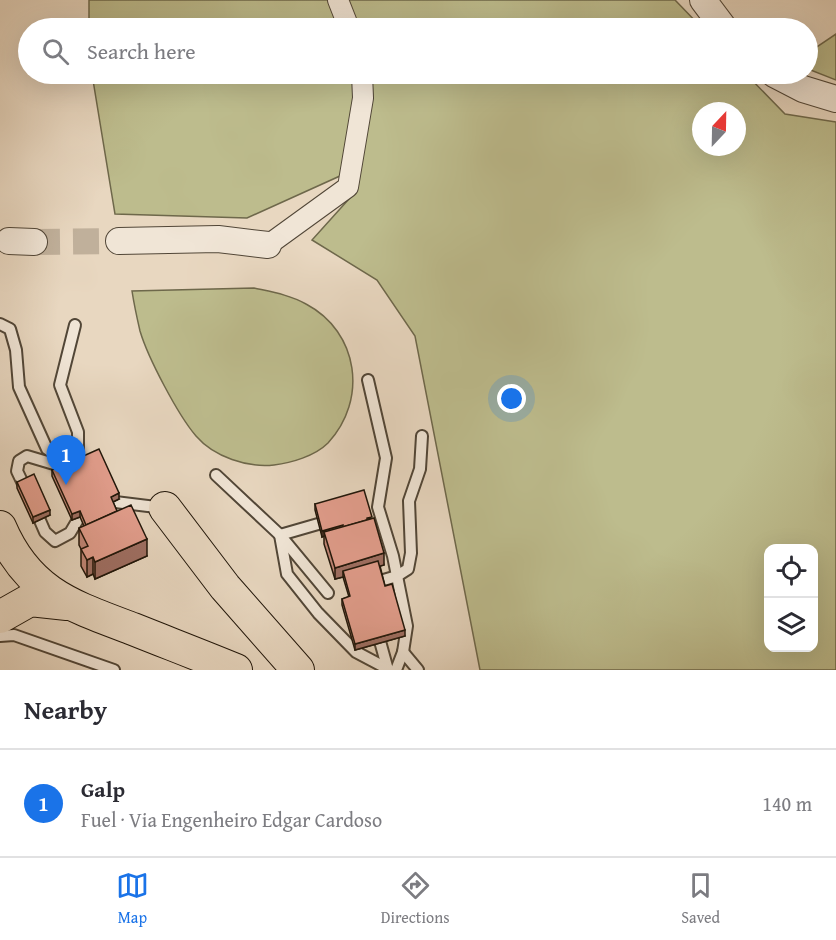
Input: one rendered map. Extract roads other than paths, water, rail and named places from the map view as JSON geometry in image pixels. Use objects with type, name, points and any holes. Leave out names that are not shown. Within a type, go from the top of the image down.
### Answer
[{"type":"main road","points":[[165,508],[225,587],[298,670]]},
{"type":"main road","points":[[0,527],[16,558],[42,585],[67,604]]},
{"type":"main road","points":[[0,617],[30,600],[67,604],[236,670]]},
{"type":"street","points":[[338,0],[345,18]]},
{"type":"street","points":[[703,0],[716,18]]},
{"type":"street","points":[[119,241],[218,239],[268,245],[348,188],[362,109],[362,84]]},
{"type":"street","points":[[795,84],[836,99]]},
{"type":"lane","points":[[0,324],[10,329],[16,350],[19,387],[47,449],[80,475]]},
{"type":"lane","points":[[75,325],[60,385],[78,432],[80,475]]},
{"type":"lane","points":[[369,380],[386,458],[372,508],[397,576],[407,626],[403,652],[396,670]]},
{"type":"lane","points":[[363,586],[397,576],[408,569],[411,553],[409,501],[420,469],[422,436]]},
{"type":"lane","points":[[80,475],[27,456],[19,461],[17,471],[45,532],[55,541],[70,533],[90,498],[165,508]]},
{"type":"lane","points":[[216,475],[280,535],[328,592]]},
{"type":"lane","points":[[280,535],[345,516]]},
{"type":"lane","points":[[280,535],[287,574],[312,605],[356,652],[388,670]]},
{"type":"lane","points":[[378,634],[388,670]]},
{"type":"lane","points":[[0,636],[14,635],[114,670]]},
{"type":"lane","points":[[403,652],[418,670]]},
{"type":"tunnel","points":[[34,242],[119,241]]},
{"type":"place","name":"Galp","points":[[66,485]]}]
